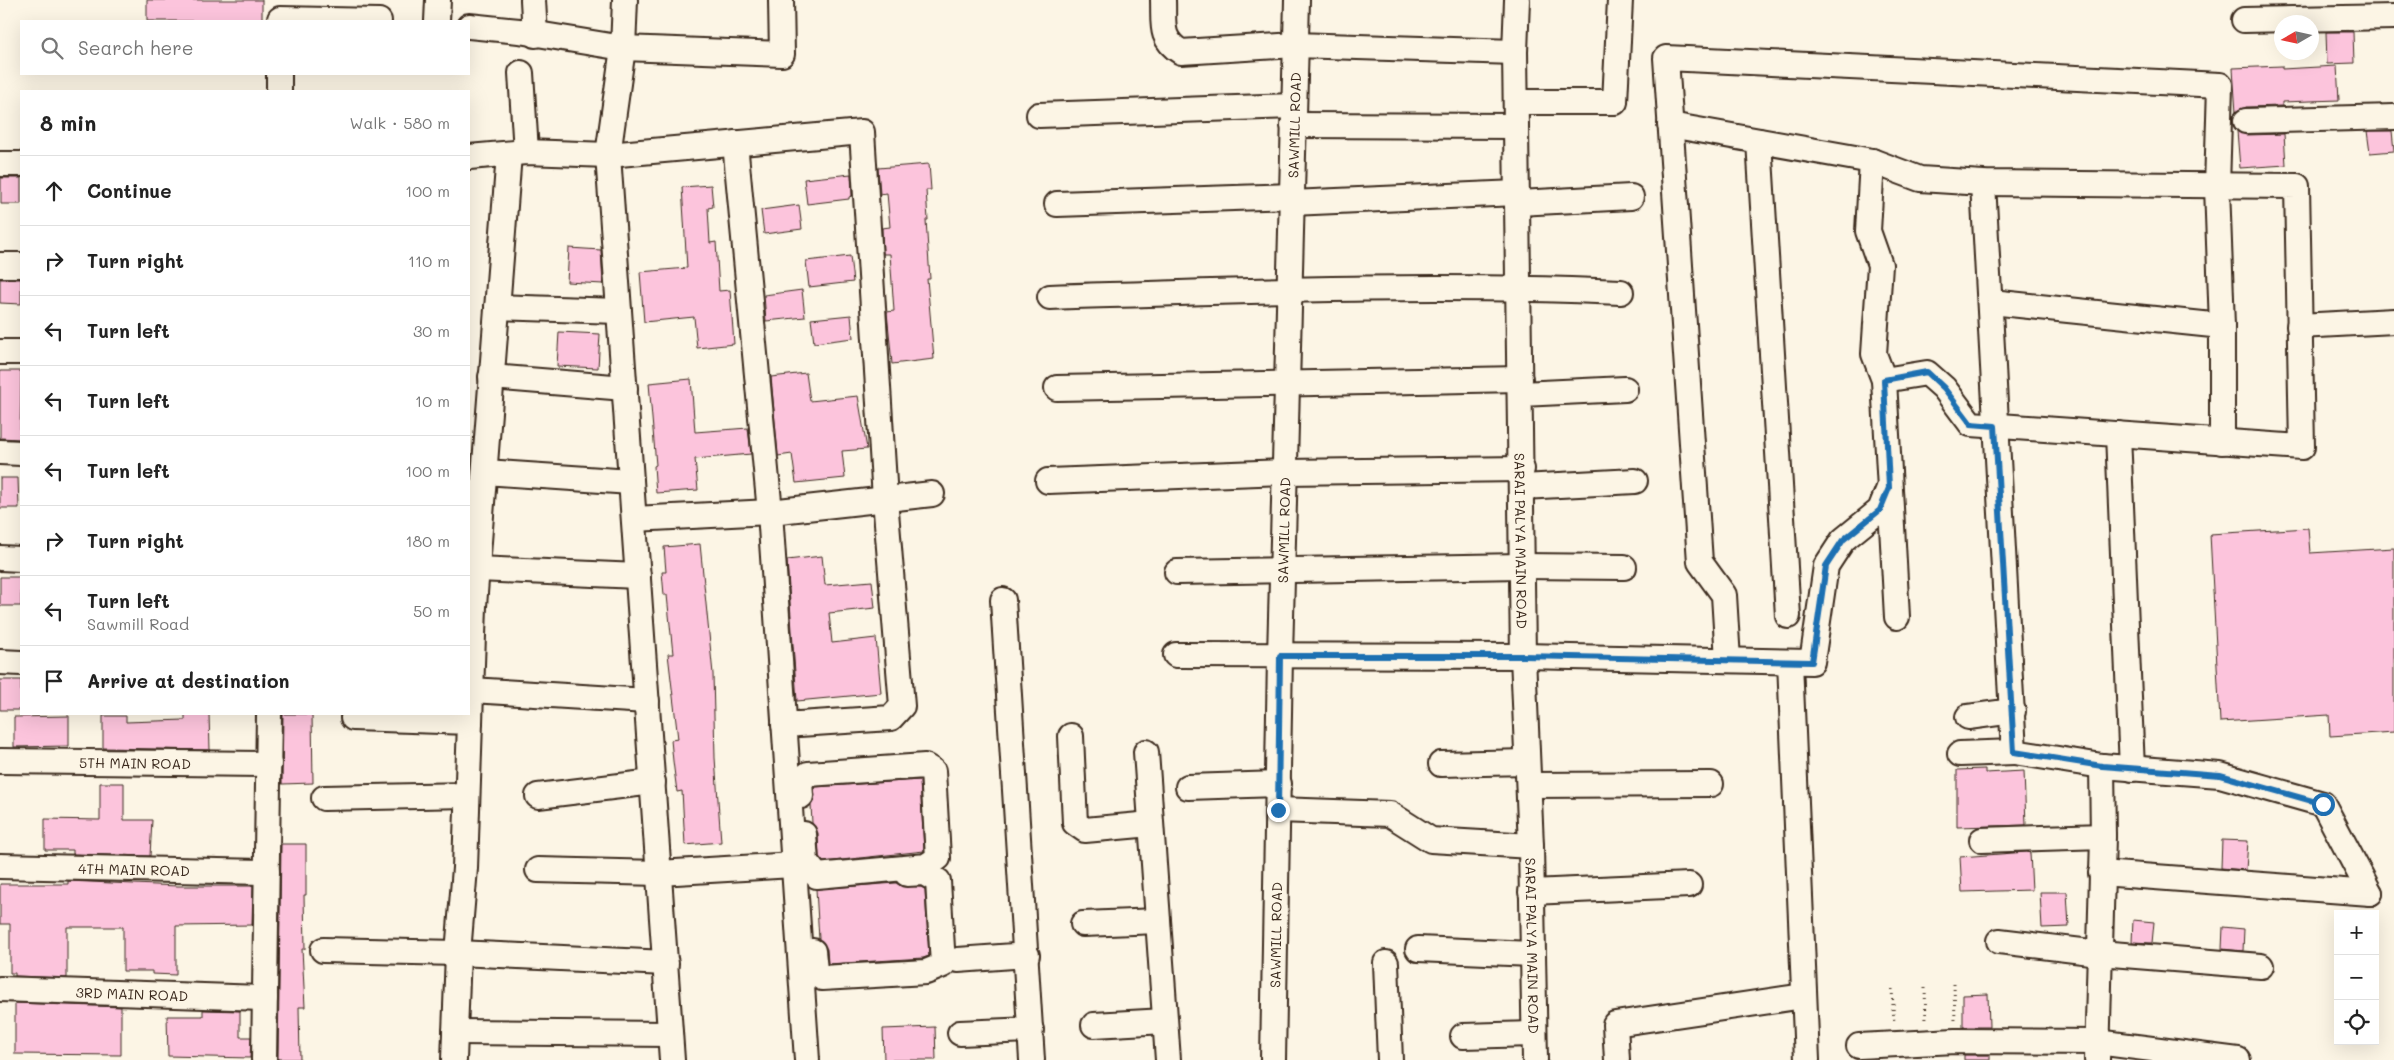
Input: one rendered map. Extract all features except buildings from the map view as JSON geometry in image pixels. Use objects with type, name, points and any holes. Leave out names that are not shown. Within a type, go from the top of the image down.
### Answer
[{"type":"street","points":[[437,20],[438,0]]},
{"type":"street","points":[[533,0],[535,35]]},
{"type":"street","points":[[625,0],[623,48],[608,155],[672,1060]]},
{"type":"street","points":[[470,26],[519,30],[535,35],[623,48],[782,54],[781,0]]},
{"type":"street","points":[[1163,0],[1165,35],[1170,46],[1181,52],[1295,44],[1515,52]]},
{"type":"street","name":"SAWMILL ROAD","points":[[1273,1060],[1280,656],[1284,570],[1297,0]]},
{"type":"street","name":"SARAI PALYA MAIN ROAD","points":[[1516,0],[1515,52],[1523,656],[1531,846],[1535,1060]]},
{"type":"street","points":[[1516,102],[1615,102],[1620,0]]},
{"type":"street","points":[[280,13],[367,20]]},
{"type":"street","points":[[2244,20],[2394,17]]},
{"type":"street","points":[[1728,660],[1724,595],[1700,562],[1666,58],[2220,85],[2217,187],[2222,326],[2222,442]]},
{"type":"street","points":[[454,1060],[458,953],[465,868],[471,690],[478,569],[497,308],[517,153],[521,73]]},
{"type":"street","points":[[279,75],[279,90]]},
{"type":"street","points":[[1039,115],[1293,116],[1516,126]]},
{"type":"street","points":[[2246,121],[2394,117]]},
{"type":"street","points":[[1670,125],[1872,161],[1920,179],[1983,183],[2217,187],[2297,186],[2302,446],[1971,424],[1944,388],[1927,372],[1884,380]]},
{"type":"street","points":[[470,157],[517,153],[608,155],[862,132],[885,500],[902,706],[891,718],[784,725]]},
{"type":"street","points":[[1759,141],[1788,616]]},
{"type":"street","points":[[735,143],[770,512],[784,725],[795,796],[806,862],[817,876],[926,866],[938,858],[933,771],[925,766],[808,774],[800,781],[795,796],[792,865],[806,951],[815,970],[822,978],[926,972],[943,965],[938,881],[924,873],[820,881],[810,891],[806,951],[807,1060]]},
{"type":"street","points":[[1872,161],[1868,231],[1880,265],[1874,354],[1884,380],[1897,617]]},
{"type":"street","points":[[0,164],[20,164]]},
{"type":"street","points":[[1983,183],[1991,302],[1995,426],[2014,752]]},
{"type":"street","points":[[1057,204],[1631,197]]},
{"type":"street","points":[[0,265],[20,265]]},
{"type":"street","points":[[1050,297],[1290,290],[1519,287],[1621,292]]},
{"type":"street","points":[[1991,302],[2222,326]]},
{"type":"street","points":[[497,308],[619,311]]},
{"type":"street","points":[[2299,326],[2394,321]]},
{"type":"street","points":[[0,352],[20,352]]},
{"type":"street","points":[[492,377],[625,388]]},
{"type":"street","points":[[1057,388],[1288,382],[1625,388]]},
{"type":"street","points":[[2118,434],[2132,769]]},
{"type":"street","points":[[0,452],[20,453]]},
{"type":"street","points":[[485,472],[631,482]]},
{"type":"street","points":[[1048,481],[1286,472],[1635,481]]},
{"type":"street","points":[[1176,655],[1523,656],[1812,662],[1826,566],[1843,540],[1880,510],[1889,488]]},
{"type":"street","points":[[634,519],[770,512],[932,494]]},
{"type":"street","points":[[0,558],[20,559]]},
{"type":"street","points":[[1177,572],[1522,566],[1624,567]]},
{"type":"street","points":[[478,569],[638,576]]},
{"type":"street","points":[[1003,600],[1027,955],[1032,1060]]},
{"type":"street","points":[[0,662],[20,662]]},
{"type":"street","points":[[1790,662],[1807,1060]]},
{"type":"street","points":[[471,690],[647,701]]},
{"type":"street","points":[[1968,717],[2013,711]]},
{"type":"street","points":[[264,1060],[269,715]]},
{"type":"street","points":[[353,718],[470,722]]},
{"type":"street","points":[[1071,736],[1075,823],[1085,830],[1151,824]]},
{"type":"street","points":[[1146,752],[1168,1060]]},
{"type":"street","points":[[1960,754],[2014,752],[2102,766],[2220,775],[2323,804],[2370,893],[2102,873]]},
{"type":"street","name":"5TH MAIN ROAD","points":[[0,761],[269,764]]},
{"type":"street","points":[[1441,764],[1528,762]]},
{"type":"street","points":[[2097,1051],[2102,873],[2102,766]]},
{"type":"street","points":[[538,796],[653,782]]},
{"type":"street","points":[[1188,787],[1279,784]]},
{"type":"street","points":[[1529,785],[1711,784]]},
{"type":"street","points":[[324,798],[467,795]]},
{"type":"street","points":[[1278,810],[1390,814],[1431,840],[1531,846]]},
{"type":"street","points":[[1982,840],[2102,836]]},
{"type":"street","points":[[538,870],[659,873],[792,865]]},
{"type":"street","name":"4TH MAIN ROAD","points":[[0,866],[267,872]]},
{"type":"street","points":[[1531,892],[1689,885]]},
{"type":"street","points":[[1083,924],[1158,921]]},
{"type":"street","points":[[1999,941],[2099,953],[2261,966]]},
{"type":"street","points":[[1418,949],[1532,954]]},
{"type":"street","points":[[323,950],[458,953],[666,963]]},
{"type":"street","points":[[958,960],[1027,955]]},
{"type":"street","points":[[1386,963],[1390,1060]]},
{"type":"street","name":"3RD MAIN ROAD","points":[[0,989],[265,998]]},
{"type":"street","points":[[1617,1060],[1615,1024],[1804,996]]},
{"type":"street","points":[[1094,1025],[1165,1021]]},
{"type":"street","points":[[960,1033],[1031,1030]]},
{"type":"street","points":[[455,1032],[670,1034]]},
{"type":"street","points":[[1463,1036],[1534,1034]]},
{"type":"street","points":[[1859,1046],[1896,1052],[1928,1042],[1955,1042],[2238,1060]]},
{"type":"path","points":[[1954,984],[1955,1042]]},
{"type":"path","points":[[1925,988],[1928,1042]]},
{"type":"path","points":[[1892,989],[1896,1052]]},
{"type":"route","points":[[1278,810],[1280,656],[1523,656],[1812,662],[1826,566],[1843,540],[1880,510],[1889,488],[1884,380],[1927,372],[1944,388],[1971,424],[1995,426],[2014,752],[2102,766],[2220,775],[2323,804]]}]
